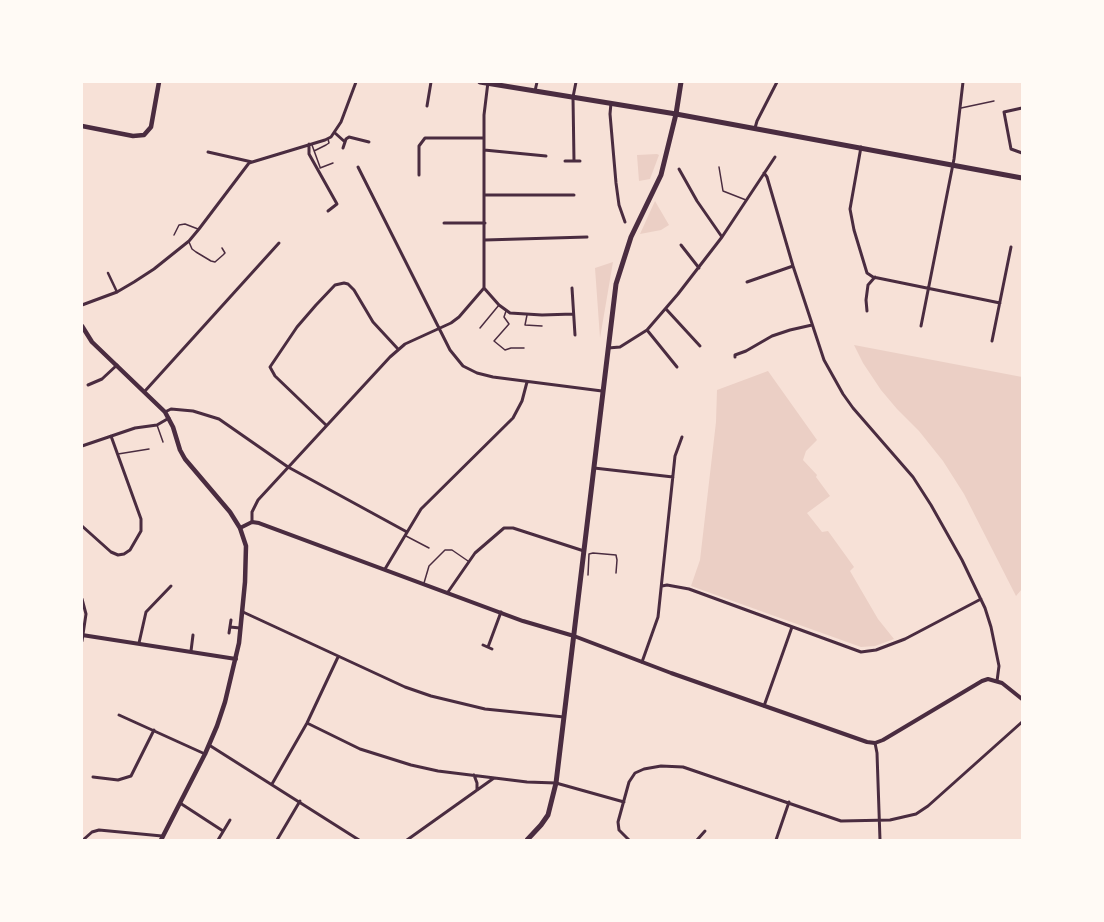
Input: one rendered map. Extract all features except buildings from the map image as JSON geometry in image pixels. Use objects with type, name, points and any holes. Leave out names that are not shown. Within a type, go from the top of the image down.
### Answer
[{"type":"main road","points":[[82,126],[133,136],[144,135],[151,127],[159,82]]},
{"type":"main road","points":[[480,82],[676,114],[953,164],[1022,178]]},
{"type":"main road","points":[[527,840],[548,815],[556,783],[574,636],[585,564],[584,551],[602,391],[613,300],[618,273],[631,237],[661,175],[676,114],[681,82]]},
{"type":"main road","points":[[82,326],[83,334],[145,391],[165,412],[169,418],[180,450],[190,467],[223,502],[240,528],[244,537],[247,556],[243,612],[236,659],[221,715],[205,754],[162,838]]},
{"type":"street","points":[[82,305],[117,292],[145,276],[189,241],[200,229],[244,168],[252,162],[331,137],[341,122],[356,82]]},
{"type":"street","points":[[427,106],[431,82]]},
{"type":"street","points":[[536,91],[537,82]]},
{"type":"street","points":[[574,161],[573,97],[576,82]]},
{"type":"street","points":[[755,128],[776,82]]},
{"type":"street","points":[[921,326],[953,164],[963,82]]},
{"type":"street","points":[[252,522],[252,516],[258,500],[398,349],[460,317],[484,288],[484,138],[487,83]]},
{"type":"street","points":[[611,103],[610,114],[616,183],[619,205],[625,222]]},
{"type":"street","points":[[1022,108],[1004,112],[1011,149],[1022,153]]},
{"type":"street","points":[[335,133],[345,142]]},
{"type":"street","points":[[343,148],[349,137],[369,142]]},
{"type":"street","points":[[419,176],[419,146],[425,138],[484,138]]},
{"type":"street","points":[[311,144],[309,154],[319,168],[337,204],[328,211]]},
{"type":"street","points":[[861,147],[851,202],[851,220],[867,272],[875,277],[1000,303]]},
{"type":"street","points":[[484,150],[546,156]]},
{"type":"street","points":[[208,152],[252,162]]},
{"type":"street","points":[[607,348],[620,347],[646,330],[666,309],[699,268],[776,157]]},
{"type":"street","points":[[565,161],[580,161]]},
{"type":"street","points":[[358,167],[450,350],[463,366],[477,373],[493,377],[602,391]]},
{"type":"street","points":[[679,169],[697,202],[722,236]]},
{"type":"street","points":[[764,173],[767,177],[793,266],[824,360],[843,394],[913,477],[962,560],[981,599],[991,627],[998,656],[999,666],[997,681]]},
{"type":"street","points":[[485,195],[574,195]]},
{"type":"street","points":[[444,223],[485,223]]},
{"type":"street","points":[[484,240],[587,237]]},
{"type":"street","points":[[145,391],[279,243]]},
{"type":"street","points":[[681,245],[699,268]]},
{"type":"street","points":[[992,341],[1011,247]]},
{"type":"street","points":[[746,282],[793,266]]},
{"type":"street","points":[[108,273],[117,292]]},
{"type":"street","points":[[868,311],[866,300],[868,285],[875,277]]},
{"type":"street","points":[[326,425],[275,376],[270,367],[297,327],[316,305],[336,286],[344,283],[348,284],[354,290],[375,325],[398,349]]},
{"type":"street","points":[[484,288],[506,311],[527,315],[573,314]]},
{"type":"street","points":[[572,288],[575,335]]},
{"type":"street","points":[[666,309],[700,346]]},
{"type":"street","points":[[735,349],[735,356],[772,336],[812,325]]},
{"type":"street","points":[[646,330],[677,367]]},
{"type":"street","points":[[88,385],[102,379],[116,365]]},
{"type":"street","points":[[385,569],[421,509],[513,418],[522,401],[528,382]]},
{"type":"street","points":[[165,412],[171,409],[188,410],[219,419],[288,467],[406,533]]},
{"type":"street","points":[[82,446],[135,428],[157,425],[169,418]]},
{"type":"street","points":[[82,526],[111,552],[118,555],[124,554],[130,550],[141,531],[141,519],[111,436]]},
{"type":"street","points":[[642,662],[658,617],[676,450],[682,436]]},
{"type":"street","points":[[594,468],[673,477]]},
{"type":"street","points":[[240,528],[252,522],[501,612],[574,636],[848,737],[875,743],[883,740],[977,683],[988,679],[1006,685],[1022,699]]},
{"type":"street","points":[[448,592],[468,561],[498,532],[510,527],[584,551]]},
{"type":"street","points":[[662,586],[668,585],[689,590],[861,652],[869,652],[914,635],[981,599]]},
{"type":"street","points":[[140,644],[146,612],[171,586]]},
{"type":"street","points":[[82,599],[86,614],[82,641]]},
{"type":"street","points":[[243,612],[405,688],[458,704],[485,709],[564,717]]},
{"type":"street","points":[[488,647],[501,612]]},
{"type":"street","points":[[229,633],[231,620]]},
{"type":"street","points":[[230,627],[240,628]]},
{"type":"street","points":[[764,706],[792,627]]},
{"type":"street","points":[[82,635],[236,659]]},
{"type":"street","points":[[191,652],[193,635]]},
{"type":"street","points":[[483,645],[492,649]]},
{"type":"street","points":[[272,784],[308,723],[338,657]]},
{"type":"street","points":[[119,715],[205,754]]},
{"type":"street","points":[[629,840],[617,826],[629,782],[635,774],[651,767],[673,766],[699,771],[841,821],[879,821],[907,817],[928,806],[1022,722]]},
{"type":"street","points":[[308,723],[360,749],[384,758],[438,771],[494,778],[556,783],[624,802]]},
{"type":"street","points":[[93,777],[118,780],[131,776],[154,730]]},
{"type":"street","points":[[875,743],[877,754],[880,840]]},
{"type":"street","points":[[209,745],[300,801],[359,840]]},
{"type":"street","points":[[474,775],[477,783],[476,790]]},
{"type":"street","points":[[407,840],[494,778]]},
{"type":"street","points":[[277,840],[300,801]]},
{"type":"street","points":[[776,840],[789,802]]},
{"type":"street","points":[[180,803],[224,831]]},
{"type":"street","points":[[218,840],[230,820]]},
{"type":"street","points":[[83,840],[92,832],[99,830],[162,838]]},
{"type":"street","points":[[697,840],[705,831]]},
{"type":"lane","points":[[959,109],[994,101]]},
{"type":"lane","points":[[314,151],[329,143],[328,139],[331,137]]},
{"type":"lane","points":[[311,144],[319,168],[334,163]]},
{"type":"lane","points":[[719,167],[723,191],[746,200]]},
{"type":"lane","points":[[174,235],[179,225],[185,224],[200,229]]},
{"type":"lane","points":[[189,241],[192,249],[215,262],[225,253],[222,248]]},
{"type":"lane","points":[[480,328],[499,305]]},
{"type":"lane","points":[[506,311],[504,317],[509,324],[494,341],[496,345],[505,350],[512,348],[524,348]]},
{"type":"lane","points":[[527,315],[525,325],[542,326]]},
{"type":"lane","points":[[157,425],[163,442]]},
{"type":"lane","points":[[118,454],[148,449]]},
{"type":"lane","points":[[406,533],[429,548]]},
{"type":"lane","points":[[424,584],[429,566],[445,550],[452,550],[468,561]]},
{"type":"lane","points":[[588,575],[585,564],[590,553],[613,554],[618,560],[616,573]]},
{"type":"shaded area","points":[[637,155],[659,155],[650,179],[639,181]]},
{"type":"shaded area","points":[[655,201],[669,225],[661,230],[640,234]]},
{"type":"shaded area","points":[[613,262],[600,338],[595,268]]},
{"type":"shaded area","points":[[854,345],[1022,377],[1022,589],[1016,596],[964,494],[943,461],[919,431],[881,390],[863,363]]},
{"type":"shaded area","points":[[768,371],[817,440],[806,451],[803,460],[817,475],[816,477],[830,496],[807,513],[822,532],[828,531],[854,567],[850,571],[878,619],[894,639],[875,646],[861,647],[691,586],[700,560],[716,422],[717,390]]}]
